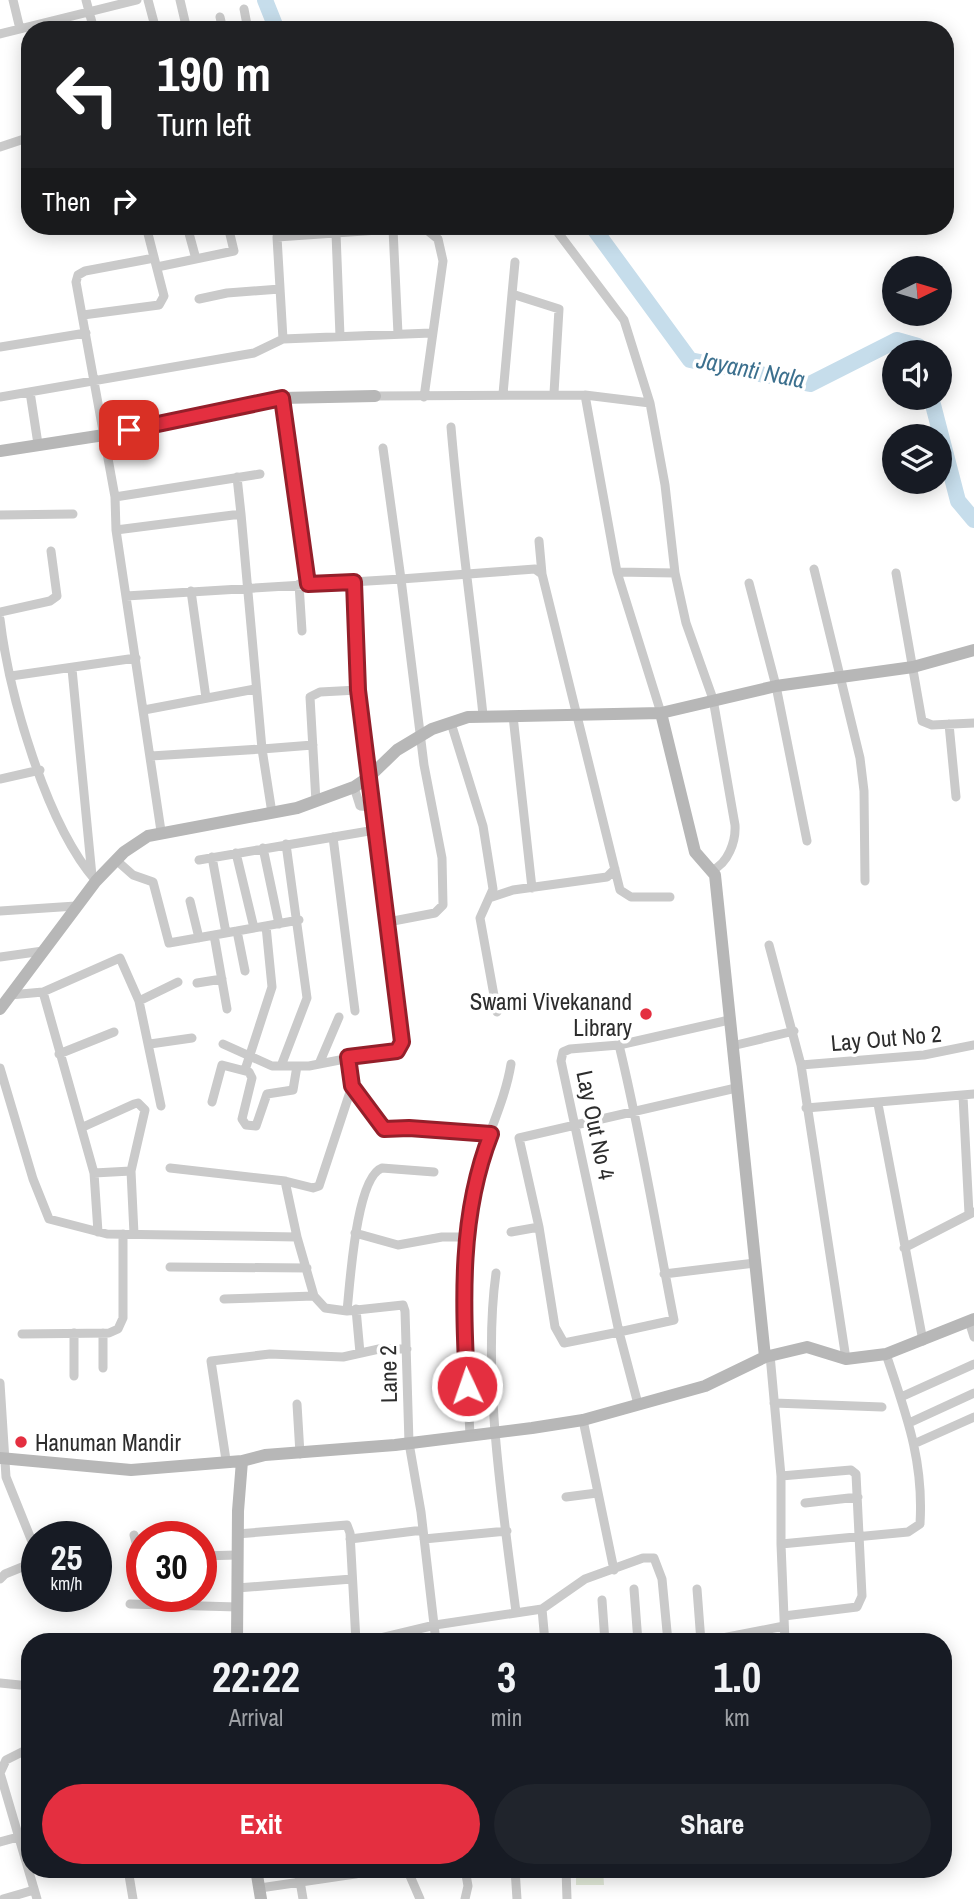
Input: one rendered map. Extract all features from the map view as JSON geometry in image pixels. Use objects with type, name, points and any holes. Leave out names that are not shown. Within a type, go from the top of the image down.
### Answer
[{"type":"main road","points":[[0,451],[104,435],[282,398],[376,396]]},
{"type":"main road","points":[[0,1009],[94,878],[148,836],[161,831],[272,814],[316,802],[354,787],[369,777],[397,750],[451,723],[483,715],[661,713],[776,686],[842,674],[913,667],[974,650]]},
{"type":"main road","points":[[661,713],[695,852],[701,862],[714,873],[719,902],[736,1088],[767,1356]]},
{"type":"main road","points":[[3,1458],[131,1470],[409,1443],[583,1420],[705,1386],[767,1356],[807,1347],[846,1359],[886,1354],[971,1320]]},
{"type":"main road","points":[[237,1633],[237,1534],[242,1461]]},
{"type":"street","points":[[0,34],[20,29],[13,0]]},
{"type":"street","points":[[86,0],[92,21]]},
{"type":"street","points":[[53,21],[137,0]]},
{"type":"street","points":[[148,0],[154,21]]},
{"type":"street","points":[[180,0],[185,21]]},
{"type":"street","points":[[244,9],[246,21]]},
{"type":"street","points":[[220,17],[221,21]]},
{"type":"street","points":[[0,148],[21,140]]},
{"type":"street","points":[[83,315],[159,306],[164,296],[148,235]]},
{"type":"street","points":[[189,235],[196,259]]},
{"type":"street","points":[[161,831],[116,530],[115,497],[76,282],[78,275],[155,262],[196,259],[234,251],[230,235]]},
{"type":"street","points":[[283,339],[278,237],[291,235]]},
{"type":"street","points":[[336,235],[340,336]]},
{"type":"street","points":[[393,235],[398,334]]},
{"type":"street","points":[[424,397],[443,261],[438,239],[433,235]]},
{"type":"street","points":[[560,235],[624,320],[650,403],[665,485],[675,573],[686,623],[712,699],[736,833],[726,857],[714,873]]},
{"type":"street","points":[[503,394],[515,261]]},
{"type":"street","points":[[199,299],[227,293],[280,289]]},
{"type":"street","points":[[512,294],[559,309],[554,393]]},
{"type":"street","points":[[0,347],[86,332]]},
{"type":"street","points":[[0,397],[254,353],[283,339],[431,333]]},
{"type":"street","points":[[30,392],[38,444]]},
{"type":"street","points":[[376,396],[554,393],[650,403]]},
{"type":"street","points":[[585,395],[617,572],[661,713]]},
{"type":"street","points":[[282,398],[303,584],[302,631]]},
{"type":"street","points":[[451,427],[465,576],[474,626],[483,715]]},
{"type":"street","points":[[383,448],[421,737],[442,858],[443,905],[435,914],[388,922]]},
{"type":"street","points":[[115,497],[260,474]]},
{"type":"street","points":[[237,477],[255,689],[272,814]]},
{"type":"street","points":[[0,515],[73,514]]},
{"type":"street","points":[[116,530],[241,514]]},
{"type":"street","points":[[538,541],[542,574],[620,890],[631,897],[670,897]]},
{"type":"street","points":[[0,612],[50,601],[57,596],[51,551]]},
{"type":"street","points":[[126,596],[465,576],[535,569],[542,574]]},
{"type":"street","points":[[814,569],[842,674],[864,791],[864,881]]},
{"type":"street","points":[[617,572],[675,573]]},
{"type":"street","points":[[895,573],[922,721],[925,725],[974,723]]},
{"type":"street","points":[[296,1074],[318,1064],[349,1064],[401,1048],[388,922],[358,690],[354,582]]},
{"type":"street","points":[[749,583],[776,686],[807,841]]},
{"type":"street","points":[[191,591],[206,698]]},
{"type":"street","points":[[0,619],[11,676],[40,770],[62,828],[80,861],[94,878]]},
{"type":"street","points":[[11,676],[136,658]]},
{"type":"street","points":[[72,668],[94,878]]},
{"type":"street","points":[[144,710],[255,689]]},
{"type":"street","points":[[316,802],[310,697],[320,692],[358,690]]},
{"type":"street","points":[[513,716],[532,888]]},
{"type":"street","points":[[451,723],[483,827],[492,897],[480,918],[497,1012]]},
{"type":"street","points":[[949,724],[956,797]]},
{"type":"street","points":[[151,755],[313,745]]},
{"type":"street","points":[[0,779],[40,770]]},
{"type":"street","points":[[354,787],[360,806],[372,807]]},
{"type":"street","points":[[199,860],[375,830]]},
{"type":"street","points":[[333,837],[355,1011]]},
{"type":"street","points":[[281,1066],[307,998],[299,920],[286,844]]},
{"type":"street","points":[[263,848],[279,924]]},
{"type":"street","points":[[236,853],[254,928]]},
{"type":"street","points":[[212,857],[226,933]]},
{"type":"street","points":[[116,860],[132,875],[153,881],[169,943],[299,920]]},
{"type":"street","points":[[492,897],[616,874]]},
{"type":"street","points":[[190,901],[199,938]]},
{"type":"street","points":[[0,911],[76,906]]},
{"type":"street","points":[[247,1063],[272,988],[266,926]]},
{"type":"street","points":[[237,931],[245,971]]},
{"type":"street","points":[[214,935],[228,1009]]},
{"type":"street","points":[[769,945],[801,1065],[846,1359]]},
{"type":"street","points":[[0,957],[43,951]]},
{"type":"street","points":[[10,995],[43,992],[120,958],[139,1001],[161,1106]]},
{"type":"street","points":[[197,983],[222,979]]},
{"type":"street","points":[[139,1001],[178,982]]},
{"type":"street","points":[[43,992],[94,1173],[98,1232]]},
{"type":"street","points":[[318,1064],[339,1017]]},
{"type":"street","name":"Lay Out No 4","points":[[638,1404],[618,1332],[573,1124],[561,1061],[563,1052],[570,1049],[619,1045],[729,1020]]},
{"type":"street","points":[[732,1046],[794,1031]]},
{"type":"street","points":[[59,1054],[114,1032]]},
{"type":"street","points":[[150,1044],[191,1038]]},
{"type":"street","points":[[223,1044],[247,1063],[252,1074],[242,1119],[246,1125],[258,1124],[267,1094],[293,1090],[296,1074]]},
{"type":"street","points":[[619,1045],[636,1114],[674,1320],[564,1343],[555,1327],[539,1227],[519,1138],[573,1124],[636,1114],[736,1088]]},
{"type":"street","name":"Lay Out No 2","points":[[801,1065],[924,1055],[974,1045]]},
{"type":"street","points":[[212,1102],[222,1065],[247,1063],[281,1066],[296,1074]]},
{"type":"street","points":[[170,1168],[285,1181],[313,1188],[319,1186],[352,1086],[349,1064]]},
{"type":"street","points":[[470,1435],[464,1312],[466,1237],[474,1184],[505,1099],[511,1064]]},
{"type":"street","points":[[0,1068],[44,1212],[55,1221],[98,1232],[128,1234],[297,1237]]},
{"type":"street","points":[[352,1086],[384,1129],[409,1128],[491,1134]]},
{"type":"street","points":[[806,1108],[974,1094]]},
{"type":"street","points":[[904,1248],[972,1213],[963,1096]]},
{"type":"street","points":[[22,1334],[116,1331],[123,1318],[131,1171],[145,1118],[142,1105],[134,1104],[83,1128]]},
{"type":"street","points":[[878,1104],[923,1341]]},
{"type":"street","points":[[360,1353],[352,1310],[355,1233],[371,1177],[376,1170],[434,1172]]},
{"type":"street","points":[[94,1173],[131,1171]]},
{"type":"street","points":[[285,1181],[314,1296],[325,1308],[352,1310]]},
{"type":"street","points":[[511,1232],[539,1227]]},
{"type":"street","points":[[355,1233],[398,1245],[442,1237],[466,1237]]},
{"type":"street","points":[[664,1274],[755,1263]]},
{"type":"street","points":[[170,1267],[307,1268]]},
{"type":"street","points":[[496,1273],[493,1359],[497,1431],[516,1612]]},
{"type":"street","points":[[224,1299],[314,1296]]},
{"type":"street","name":"Lane 2","points":[[352,1310],[403,1305],[409,1443],[424,1534],[435,1633]]},
{"type":"street","points":[[971,1320],[974,1338]]},
{"type":"street","points":[[74,1333],[74,1376]]},
{"type":"street","points":[[103,1333],[103,1368]]},
{"type":"street","points":[[226,1461],[211,1361],[270,1354],[343,1357],[407,1349]]},
{"type":"street","points":[[781,1544],[908,1532],[920,1524],[922,1497],[916,1443],[886,1354]]},
{"type":"street","points":[[767,1356],[781,1476],[785,1633]]},
{"type":"street","points":[[901,1398],[974,1364]]},
{"type":"street","points":[[0,1382],[6,1477],[22,1521]]},
{"type":"street","points":[[909,1423],[974,1393]]},
{"type":"street","points":[[774,1403],[882,1406]]},
{"type":"street","points":[[297,1404],[300,1454]]},
{"type":"street","points":[[916,1443],[974,1417]]},
{"type":"street","points":[[583,1420],[614,1570]]},
{"type":"street","points":[[737,1633],[859,1605],[862,1596],[858,1479],[851,1471],[781,1476]]},
{"type":"street","points":[[566,1497],[597,1493]]},
{"type":"street","points":[[805,1503],[858,1497]]},
{"type":"street","points":[[237,1534],[342,1524],[349,1529],[355,1633]]},
{"type":"street","points":[[351,1539],[507,1531]]},
{"type":"street","points":[[217,1556],[237,1555]]},
{"type":"street","points":[[402,1633],[435,1625],[542,1609],[585,1579],[643,1558],[654,1558],[662,1579],[667,1633]]},
{"type":"street","points":[[0,1579],[21,1568]]},
{"type":"street","points":[[237,1588],[352,1579]]},
{"type":"street","points":[[697,1588],[700,1633]]},
{"type":"street","points":[[634,1589],[637,1633]]},
{"type":"street","points":[[602,1600],[604,1633]]},
{"type":"street","points":[[217,1605],[238,1607]]},
{"type":"street","points":[[542,1609],[544,1633]]},
{"type":"street","points":[[0,1683],[21,1685]]},
{"type":"street","points":[[21,1753],[1,1765],[2,1788],[21,1844]]},
{"type":"street","points":[[0,1842],[18,1837]]},
{"type":"street","points":[[129,1878],[132,1899]]},
{"type":"street","points":[[299,1878],[303,1899]]},
{"type":"street","points":[[260,1894],[322,1878]]},
{"type":"street","points":[[411,1878],[420,1899]]},
{"type":"street","points":[[465,1899],[467,1878]]},
{"type":"street","points":[[516,1878],[517,1899]]},
{"type":"street","points":[[566,1878],[567,1899]]},
{"type":"street","points":[[3,1899],[35,1895]]},
{"type":"green space","points":[[576,1878],[604,1878],[604,1885],[576,1885]]},
{"type":"waterway","name":"Jayanti Nala","points":[[265,0],[273,21]]},
{"type":"waterway","name":"Jayanti Nala","points":[[599,235],[690,360],[810,384],[882,348]]},
{"type":"waterway","name":"Jayanti Nala","points":[[934,410],[958,501],[974,520]]},
{"type":"place","name":"Swami Vivekanand Library","points":[[646,1014]]},
{"type":"place","name":"Hanuman Mandir","points":[[21,1442]]},
{"type":"route","points":[[129,430],[282,398],[308,584],[354,582],[358,690],[402,1042],[397,1051],[348,1057],[351,1082],[384,1129],[409,1128],[491,1134],[474,1184],[466,1237],[464,1312],[467,1386]]}]
